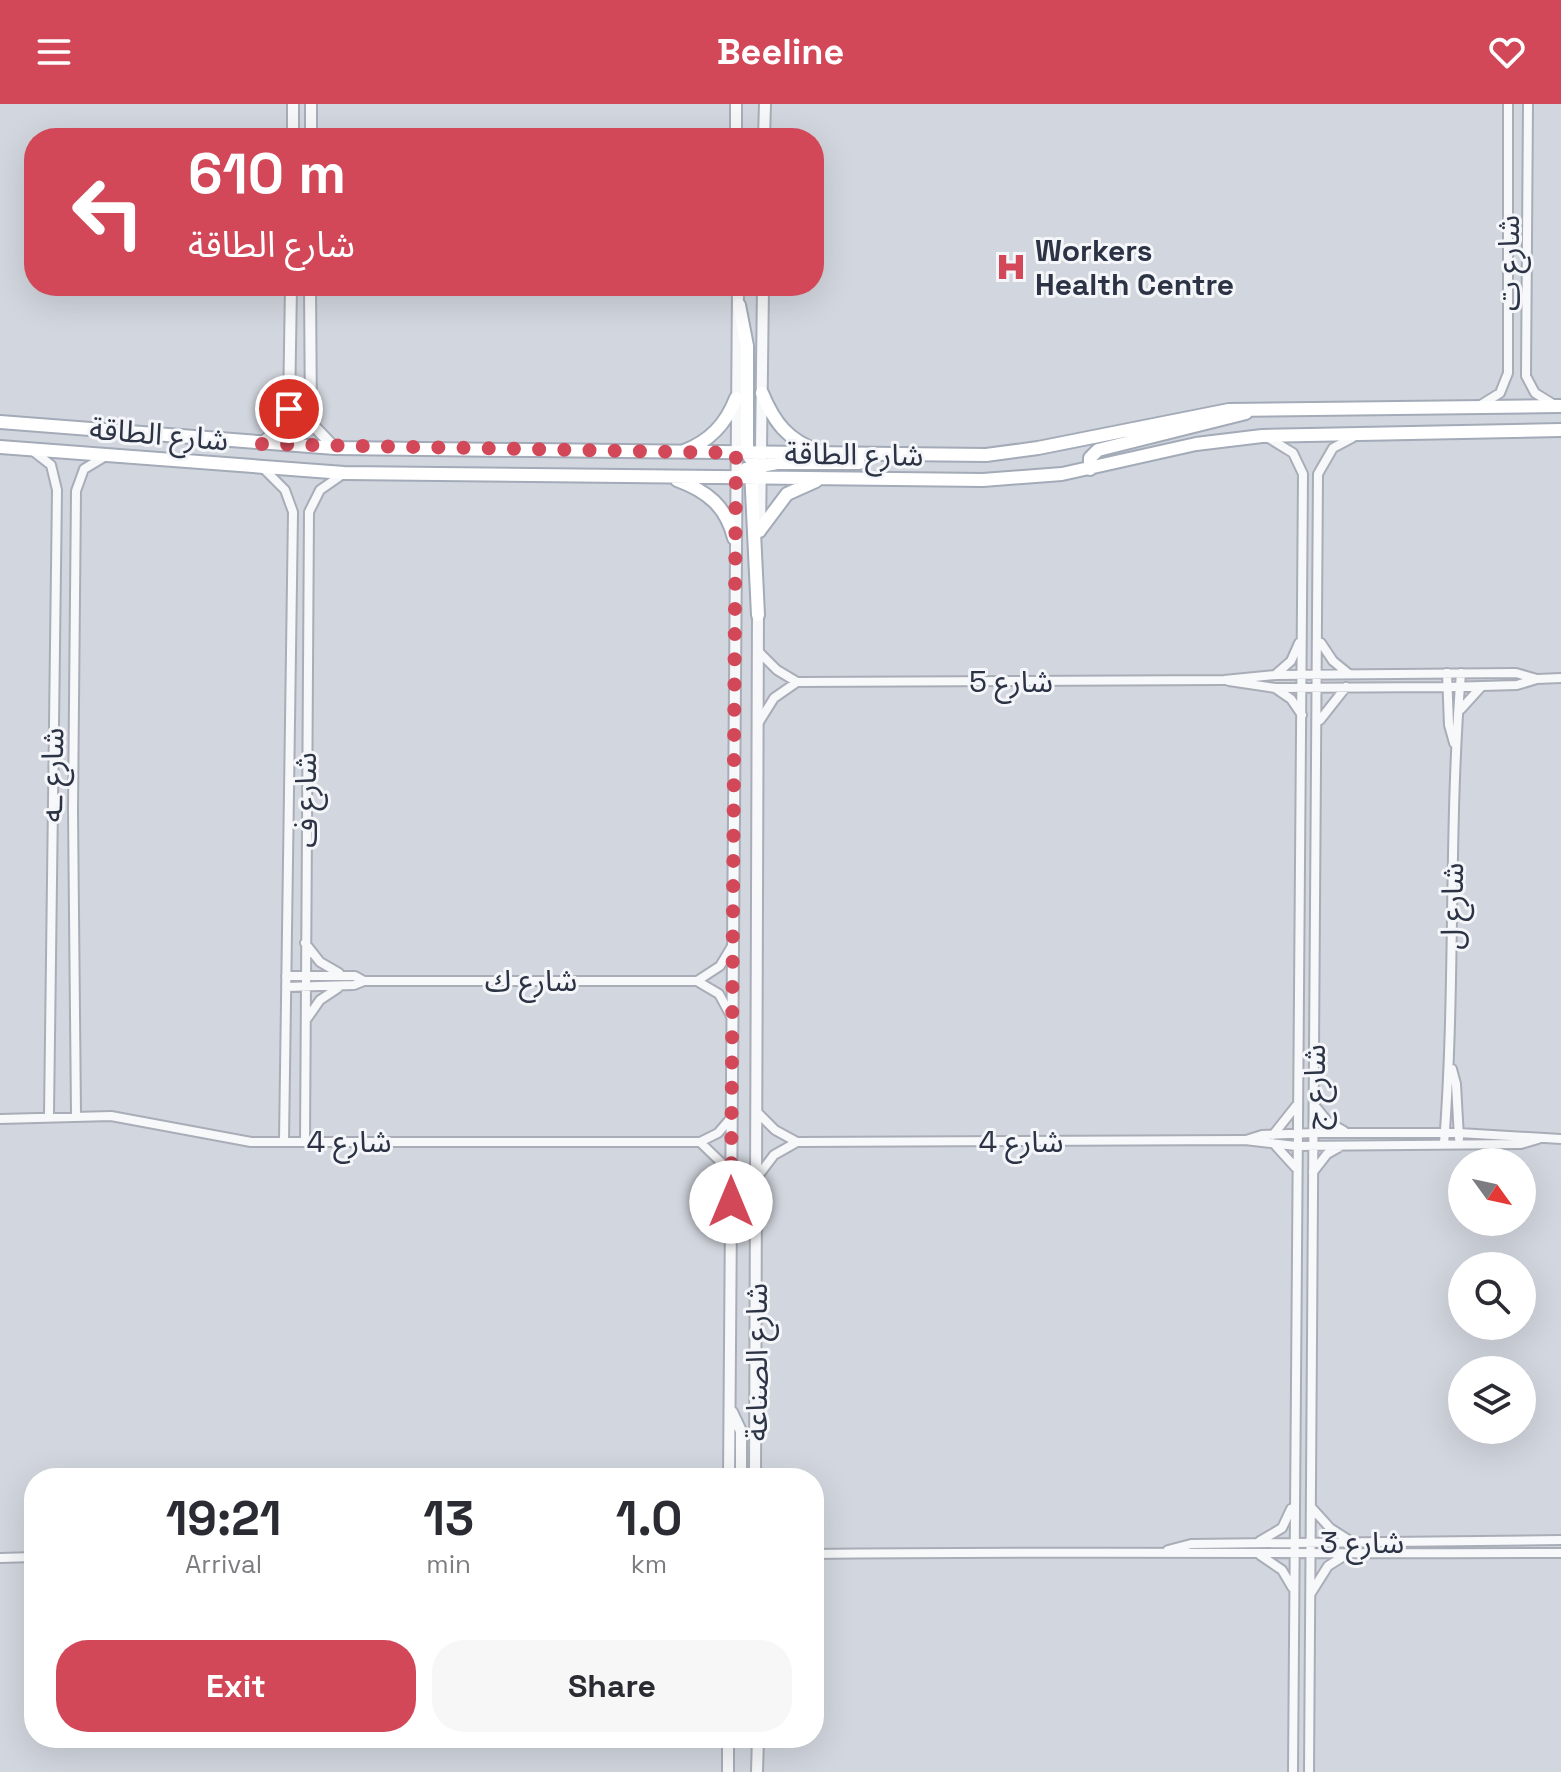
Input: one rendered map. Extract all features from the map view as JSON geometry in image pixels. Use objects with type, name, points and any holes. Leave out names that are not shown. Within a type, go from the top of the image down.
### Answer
[{"type":"main road","points":[[739,305],[747,346],[749,465],[758,615]]},
{"type":"main road","points":[[762,393],[776,422],[787,434],[799,443],[829,454]]},
{"type":"main road","points":[[677,453],[714,434],[723,424],[736,398]]},
{"type":"main road","name":"شارع الطاقة","points":[[0,447],[344,473],[671,477],[829,454],[1011,453],[1167,420],[1260,408],[1559,406]]},
{"type":"main road","points":[[1090,469],[1090,458],[1098,450],[1226,420],[1260,408]]},
{"type":"main road","name":"شارع الطاقة","points":[[0,422],[335,448],[450,447],[677,453],[827,478],[983,480],[1035,478],[1090,469],[1196,444],[1262,436],[1372,431],[1561,430]]},
{"type":"main road","points":[[620,477],[749,465],[858,463],[893,455]]},
{"type":"main road","points":[[671,477],[705,492],[715,501],[731,524],[734,538]]},
{"type":"main road","points":[[760,530],[787,494],[827,478]]},
{"type":"street","points":[[293,104],[293,128]]},
{"type":"street","points":[[311,104],[311,128]]},
{"type":"street","points":[[736,104],[736,128]]},
{"type":"street","points":[[764,128],[765,104]]},
{"type":"street","name":"شارع ت","points":[[1477,407],[1500,393],[1508,373],[1508,104]]},
{"type":"street","name":"شارع ت","points":[[1528,104],[1526,376],[1542,399],[1559,406]]},
{"type":"street","points":[[1507,200],[1528,200]]},
{"type":"street","points":[[259,444],[280,428],[289,409],[291,296]]},
{"type":"street","points":[[310,296],[311,423],[335,448]]},
{"type":"street","name":"شارع الصناعة","points":[[739,296],[736,398],[760,530],[755,1468]]},
{"type":"street","name":"شارع الصناعة","points":[[729,1468],[734,538],[762,393],[763,296]]},
{"type":"street","name":"شارع ج","points":[[1309,1772],[1320,640],[1318,474],[1324,459],[1344,441],[1372,431]]},
{"type":"street","name":"شارع ج","points":[[1262,436],[1285,447],[1300,462],[1303,474],[1303,675],[1297,933],[1293,1772]]},
{"type":"street","name":"شارع ـه","points":[[29,448],[51,465],[57,476],[49,1115]]},
{"type":"street","name":"شارع ـه","points":[[76,1115],[73,810],[76,491],[84,469],[106,456]]},
{"type":"street","name":"شارع ف","points":[[264,469],[285,490],[293,512],[287,737],[284,1141]]},
{"type":"street","name":"شارع ف","points":[[305,1142],[309,512],[320,490],[344,473]]},
{"type":"street","points":[[1302,557],[1317,556]]},
{"type":"street","points":[[1275,675],[1291,661],[1302,634]]},
{"type":"street","points":[[1320,640],[1333,661],[1349,674]]},
{"type":"street","points":[[759,722],[774,698],[797,682],[777,670],[760,653]]},
{"type":"street","name":"شارع 5","points":[[797,682],[1224,680],[1275,675],[1447,673],[1516,673],[1537,679]]},
{"type":"street","name":"شارع ل","points":[[1447,673],[1454,744]]},
{"type":"street","name":"شارع ل","points":[[1444,1144],[1451,1068],[1454,744],[1461,673]]},
{"type":"street","name":"شارع 5","points":[[1224,680],[1275,688],[1460,687],[1517,685],[1537,679],[1561,678]]},
{"type":"street","points":[[1459,713],[1469,697],[1484,685]]},
{"type":"street","points":[[1319,720],[1346,686]]},
{"type":"street","points":[[1419,686],[1436,693],[1448,706]]},
{"type":"street","points":[[1275,688],[1291,699],[1302,715]]},
{"type":"street","points":[[287,737],[306,737]]},
{"type":"street","points":[[51,811],[73,810]]},
{"type":"street","points":[[1300,815],[1318,816]]},
{"type":"street","points":[[1297,933],[1315,932]]},
{"type":"street","points":[[304,941],[320,962],[344,980],[320,1000],[304,1024]]},
{"type":"street","points":[[731,1018],[719,994],[697,981],[720,966],[734,942]]},
{"type":"street","name":"شارع ك","points":[[286,976],[364,981],[697,981]]},
{"type":"street","name":"شارع ك","points":[[286,987],[344,980]]},
{"type":"street","name":"شارع ل","points":[[1451,1068],[1456,1084],[1458,1144]]},
{"type":"street","points":[[1273,1135],[1288,1120],[1298,1102]]},
{"type":"street","points":[[1315,1105],[1328,1122],[1348,1133]]},
{"type":"street","points":[[758,1113],[775,1130],[797,1142]]},
{"type":"street","name":"شارع 4","points":[[0,1119],[76,1115],[147,1120],[220,1138],[305,1142],[700,1142]]},
{"type":"street","points":[[731,1172],[700,1142],[718,1133],[732,1117]]},
{"type":"street","name":"شارع 4","points":[[797,1142],[1245,1140],[1314,1133],[1521,1134],[1538,1139],[1561,1139]]},
{"type":"street","name":"شارع 4","points":[[1245,1140],[1276,1146],[1314,1146],[1521,1144],[1538,1139]]},
{"type":"street","points":[[758,1176],[774,1155],[797,1142]]},
{"type":"street","points":[[1313,1172],[1327,1154],[1345,1145]]},
{"type":"street","points":[[1276,1146],[1296,1168]]},
{"type":"street","points":[[730,1406],[741,1431],[741,1468]]},
{"type":"street","points":[[1257,1543],[1282,1528],[1294,1501]]},
{"type":"street","points":[[1311,1507],[1330,1528],[1353,1542]]},
{"type":"street","name":"شارع 3","points":[[1164,1551],[1191,1544],[1561,1540]]},
{"type":"street","name":"شارع 3","points":[[824,1554],[1164,1551],[1191,1555],[1561,1553]]},
{"type":"street","points":[[1310,1594],[1328,1566],[1348,1554]]},
{"type":"street","points":[[1259,1555],[1282,1570],[1294,1591]]},
{"type":"street","points":[[0,1558],[24,1557]]},
{"type":"street","points":[[728,1748],[728,1772]]},
{"type":"street","points":[[757,1772],[758,1748]]},
{"type":"shaded area","points":[[0,104],[1561,104],[1561,1772],[0,1772]]},
{"type":"place","name":"Workers Health Centre","points":[[1011,267]]},
{"type":"route","points":[[289,409],[280,428],[259,444],[335,448],[450,447],[736,453],[731,1202]]}]
